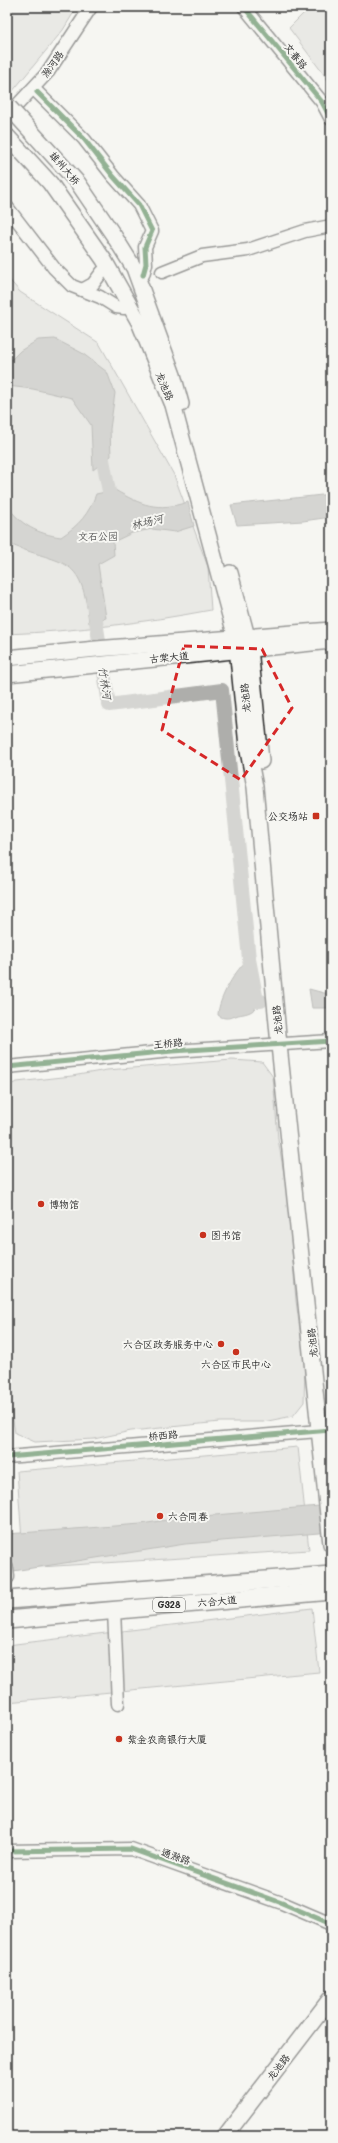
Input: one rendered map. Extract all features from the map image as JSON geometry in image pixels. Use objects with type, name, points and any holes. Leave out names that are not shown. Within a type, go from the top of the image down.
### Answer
[{"type":"highway","name":"六合大道","points":[[7,1600],[331,1575]]},
{"type":"highway","name":"六合大道","points":[[7,1620],[331,1590]]},
{"type":"main road","name":"雄州大桥","points":[[7,106],[78,183],[114,236]]},
{"type":"main road","points":[[7,136],[50,184],[103,266]]},
{"type":"main road","name":"龙池路","points":[[114,236],[134,268],[173,375],[243,644],[247,746],[255,787],[328,1432],[331,1544]]},
{"type":"main road","name":"龙池路","points":[[103,266],[139,322],[173,405],[243,644]]},
{"type":"main road","name":"古棠大道","points":[[7,674],[243,644],[331,630]]},
{"type":"main road","name":"古棠大道","points":[[7,658],[96,649],[331,641]]},
{"type":"main road","name":"龙池路","points":[[225,2136],[331,1998]]},
{"type":"street","name":"滁河路","points":[[7,116],[48,72],[91,7]]},
{"type":"street","name":"文春路","points":[[244,7],[322,102],[331,119]]},
{"type":"street","points":[[37,92],[84,139],[113,176],[139,205],[152,231],[145,247],[146,264],[143,275]]},
{"type":"street","points":[[7,207],[54,268],[72,286],[116,307],[124,308]]},
{"type":"street","points":[[162,272],[202,256],[248,250],[304,231],[331,226]]},
{"type":"street","points":[[128,255],[145,247]]},
{"type":"street","points":[[82,290],[93,284],[103,266]]},
{"type":"street","name":"王桥路","points":[[7,1067],[172,1051],[331,1041]]},
{"type":"street","name":"桥西路","points":[[7,1457],[328,1432]]},
{"type":"street","points":[[114,1610],[118,1704]]},
{"type":"street","name":"通滁路","points":[[7,1851],[131,1849],[282,1903],[331,1924]]},
{"type":"highlighted area","points":[[184,646],[262,649],[292,708],[241,780],[162,730]]},
{"type":"green space","points":[[7,7],[77,7],[63,30],[7,98]]},
{"type":"green space","points":[[310,7],[331,7],[331,84],[289,28]]},
{"type":"green space","name":"文石公园","points":[[7,277],[20,292],[99,343],[174,475],[208,567],[211,610],[109,626],[7,634]]},
{"type":"green space","points":[[232,1060],[262,1062],[273,1077],[278,1139],[288,1197],[296,1301],[305,1367],[304,1402],[293,1416],[263,1422],[220,1422],[131,1431],[94,1439],[35,1442],[15,1433],[7,1384],[7,1086],[17,1082],[72,1076],[107,1070]]},
{"type":"green space","points":[[298,1447],[309,1550],[24,1568],[17,1471]]},
{"type":"green space","points":[[312,1608],[319,1672],[7,1702],[7,1645]]},
{"type":"water","points":[[55,339],[82,353],[107,372],[115,393],[110,429],[111,456],[93,470],[91,425],[72,398],[33,389],[7,386],[7,364],[20,351],[38,340]]},
{"type":"water","name":"林场河","points":[[115,490],[133,500],[158,507],[188,502],[194,526],[175,532],[152,529],[132,533],[113,542],[114,555],[98,564],[106,618],[89,623],[86,600],[81,584],[74,572],[66,565],[55,560],[7,543],[7,505],[18,518],[30,527],[45,534],[61,537],[83,518],[96,494]]},
{"type":"water","points":[[331,494],[331,517],[303,521],[237,525],[231,505]]},
{"type":"water","points":[[249,959],[255,976],[258,997],[254,1010],[230,1018],[220,1017],[218,1015],[219,1009],[224,993],[233,977]]},
{"type":"water","points":[[309,989],[324,993],[331,993],[331,1008],[312,1008]]},
{"type":"water","points":[[331,1505],[331,1532],[185,1544],[7,1572],[7,1534],[141,1524],[180,1518]]},
{"type":"waterway","name":"竹林河","points":[[100,444],[111,502],[107,509]]},
{"type":"waterway","name":"竹林河","points":[[93,602],[109,705],[222,690],[249,959],[257,1001],[261,1001]]},
{"type":"cycle path","points":[[244,7],[322,102],[331,119]]},
{"type":"cycle path","points":[[37,92],[84,139],[113,176],[139,205],[152,231],[145,247],[146,264],[143,275]]},
{"type":"cycle path","points":[[7,1067],[172,1051],[331,1041]]},
{"type":"cycle path","points":[[7,1457],[331,1430]]},
{"type":"cycle path","points":[[7,1851],[131,1849],[282,1903],[331,1924]]},
{"type":"place","name":"公交场站","points":[[316,816]]},
{"type":"place","name":"博物馆","points":[[41,1204]]},
{"type":"place","name":"图书馆","points":[[203,1235]]},
{"type":"place","name":"六合区政务服务中心","points":[[221,1344]]},
{"type":"place","name":"六合区市民中心","points":[[236,1352]]},
{"type":"place","name":"六合同春","points":[[160,1516]]},
{"type":"place","name":"紫金农商银行大厦","points":[[119,1739]]}]
